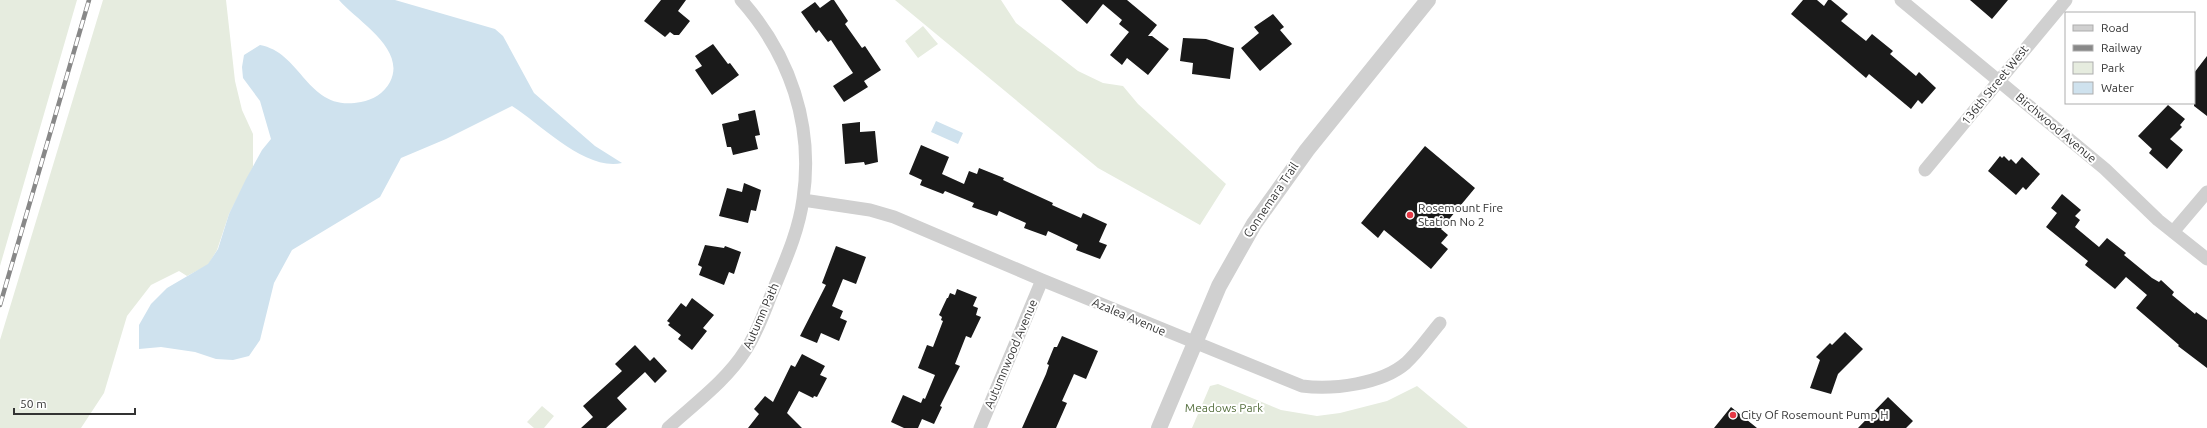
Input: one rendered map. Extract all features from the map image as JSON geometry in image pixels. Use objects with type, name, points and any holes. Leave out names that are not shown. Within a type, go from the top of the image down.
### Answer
[{"type":"street","name":"Autumn Path","points":[[668,428],[724,376],[746,351],[756,332],[790,249],[803,200],[806,173],[805,143],[798,100],[781,57],[754,14],[741,0]]},
{"type":"street","name":"Connemara Trail","points":[[1159,428],[1219,286],[1235,256],[1272,197],[1306,150],[1428,0]]},
{"type":"street","name":"Birchwood Avenue","points":[[1901,0],[2106,169],[2173,232],[2207,260]]},
{"type":"street","name":"136th Street West","points":[[1925,170],[2066,0]]},
{"type":"street","points":[[2173,232],[2207,192]]},
{"type":"street","name":"Azalea Avenue","points":[[803,200],[883,213],[1291,384],[1327,389],[1379,377],[1394,371],[1414,355],[1440,323]]},
{"type":"street","name":"Autumnwood Avenue","points":[[980,428],[1042,280]]},
{"type":"green space","points":[[0,0],[77,0],[0,266]]},
{"type":"green space","points":[[103,0],[226,0],[235,81],[242,110],[253,134],[253,167],[229,214],[217,250],[208,265],[187,276],[179,271],[151,285],[127,316],[104,393],[81,428],[0,428],[0,340]]},
{"type":"green space","points":[[895,0],[1001,0],[1016,23],[1078,71],[1103,83],[1123,86],[1138,104],[1226,184],[1200,225],[1098,168]]},
{"type":"green space","points":[[923,26],[938,44],[918,58],[905,41]]},
{"type":"green space","name":"Meadows Park","points":[[1218,384],[1281,410],[1317,416],[1340,413],[1387,401],[1417,386],[1468,428],[1192,428],[1210,386]]},
{"type":"green space","points":[[542,406],[554,416],[544,428],[534,428],[527,422]]},
{"type":"water","points":[[339,0],[395,0],[495,29],[503,36],[534,93],[595,146],[622,163],[608,164],[593,160],[579,153],[564,145],[512,106],[446,139],[401,158],[380,197],[292,250],[274,283],[260,340],[249,356],[233,360],[216,359],[195,352],[161,347],[139,349],[139,325],[151,304],[167,288],[208,264],[218,249],[229,214],[246,179],[262,150],[271,139],[260,101],[243,78],[242,67],[244,55],[260,45],[274,50],[297,69],[306,81],[317,91],[328,99],[343,103],[370,100],[381,93],[388,86],[393,70],[392,58],[386,47],[368,26]]},
{"type":"water","points":[[936,121],[963,133],[958,144],[931,132]]},
{"type":"building","points":[[661,0],[686,0],[678,11],[690,21],[679,35],[674,35],[670,32],[665,37],[644,21]]},
{"type":"building","points":[[831,0],[834,0],[848,21],[845,24],[862,48],[865,46],[881,70],[864,81],[868,87],[844,102],[833,86],[853,73],[831,40],[828,42],[819,30],[816,33],[801,12],[815,2],[820,8]]},
{"type":"building","points":[[1061,0],[1127,0],[1157,25],[1148,36],[1152,36],[1169,49],[1148,75],[1127,58],[1122,65],[1110,55],[1129,32],[1119,24],[1122,20],[1103,4],[1087,24]]},
{"type":"building","points":[[1803,0],[1817,0],[1824,6],[1828,0],[1831,0],[1848,14],[1841,21],[1866,41],[1872,34],[1893,51],[1890,54],[1916,76],[1919,72],[1936,88],[1922,104],[1918,100],[1911,109],[1869,74],[1866,78],[1791,14]]},
{"type":"building","points":[[1970,0],[2008,0],[1992,19]]},
{"type":"building","points":[[1273,14],[1284,27],[1280,30],[1292,44],[1260,71],[1241,48],[1259,33],[1254,27]]},
{"type":"building","points":[[1183,38],[1206,39],[1234,48],[1230,79],[1192,74],[1193,63],[1180,61]]},
{"type":"building","points":[[713,44],[728,64],[730,63],[739,75],[712,95],[695,70],[702,66],[695,56]]},
{"type":"building","points":[[2207,56],[2207,116],[2194,106],[2195,72]]},
{"type":"building","points":[[2168,105],[2185,119],[2180,125],[2182,127],[2170,139],[2183,150],[2167,169],[2149,153],[2152,149],[2138,136]]},
{"type":"building","points":[[755,110],[760,135],[755,136],[758,149],[733,155],[731,147],[727,147],[722,124],[739,120],[738,114]]},
{"type":"building","points":[[860,122],[860,132],[875,131],[878,162],[865,165],[864,162],[845,164],[842,124]]},
{"type":"building","points":[[921,145],[949,157],[942,174],[964,184],[969,171],[977,174],[979,168],[1004,178],[1003,180],[1053,203],[1052,205],[1081,218],[1083,213],[1107,224],[1099,242],[1107,245],[1100,259],[1076,250],[1078,245],[1048,231],[1046,236],[1024,228],[1026,223],[999,211],[997,216],[972,207],[974,203],[945,191],[943,194],[920,185],[922,180],[909,174]]},
{"type":"building","name":"Rosemount Fire Station No 2","points":[[1425,146],[1475,188],[1441,229],[1448,235],[1441,243],[1448,249],[1431,269],[1384,230],[1378,238],[1361,223]]},
{"type":"building","points":[[2000,156],[2002,158],[2004,156],[2009,161],[2011,159],[2016,164],[2022,157],[2040,174],[2026,190],[2023,187],[2016,195],[1988,171]]},
{"type":"building","points":[[744,183],[761,190],[756,211],[751,210],[748,223],[719,216],[727,188],[742,192]]},
{"type":"building","points":[[2062,194],[2081,210],[2075,216],[2080,220],[2075,227],[2099,247],[2107,238],[2126,253],[2124,255],[2152,278],[2159,282],[2161,280],[2174,292],[2172,295],[2195,314],[2196,312],[2207,320],[2207,368],[2178,346],[2179,345],[2136,308],[2147,295],[2126,277],[2115,289],[2085,265],[2088,261],[2046,227],[2057,213],[2051,208]]},
{"type":"building","points":[[705,245],[724,248],[725,246],[741,252],[734,274],[729,272],[724,285],[699,275],[702,267],[698,265]]},
{"type":"building","points":[[836,246],[866,257],[856,284],[843,279],[832,306],[843,311],[840,318],[847,321],[839,341],[821,333],[817,343],[800,336],[826,285],[822,283]]},
{"type":"building","points":[[957,289],[977,297],[973,306],[978,308],[976,315],[981,317],[971,338],[966,336],[955,364],[960,366],[940,406],[942,407],[934,424],[922,419],[918,428],[904,428],[891,422],[903,395],[921,403],[923,398],[925,399],[935,375],[918,368],[927,345],[933,347],[943,321],[941,320],[942,317],[939,315],[947,298],[950,293],[955,295]]},
{"type":"building","points":[[692,298],[714,315],[703,328],[707,331],[692,350],[678,339],[681,335],[668,325],[670,323],[667,321],[681,303],[686,307]]},
{"type":"building","points":[[1845,332],[1863,349],[1838,374],[1831,394],[1810,388],[1820,360],[1816,357],[1830,343],[1832,345]]},
{"type":"building","points":[[1062,336],[1098,351],[1086,379],[1074,374],[1062,401],[1067,403],[1056,428],[1022,428],[1046,374],[1049,365],[1047,364],[1054,347],[1057,347]]},
{"type":"building","points":[[635,345],[650,361],[654,357],[667,371],[655,383],[645,372],[617,398],[627,409],[606,428],[581,428],[593,417],[583,406],[622,371],[615,364]]},
{"type":"building","points":[[802,354],[825,366],[820,375],[827,378],[817,397],[814,396],[813,398],[799,391],[787,413],[802,428],[748,428],[759,414],[754,409],[765,396],[773,402],[791,365],[795,367]]},
{"type":"building","points":[[1888,397],[1913,421],[1906,428],[1858,428]]},
{"type":"building","name":"City Of Rosemount Pump H","points":[[1731,407],[1757,428],[1714,428]]},
{"type":"railway","points":[[0,305],[89,0]]},
{"type":"place","name":"Rosemount Fire Station No 2","points":[[1410,215]]},
{"type":"place","name":"City Of Rosemount Pump H","points":[[1733,415]]}]
